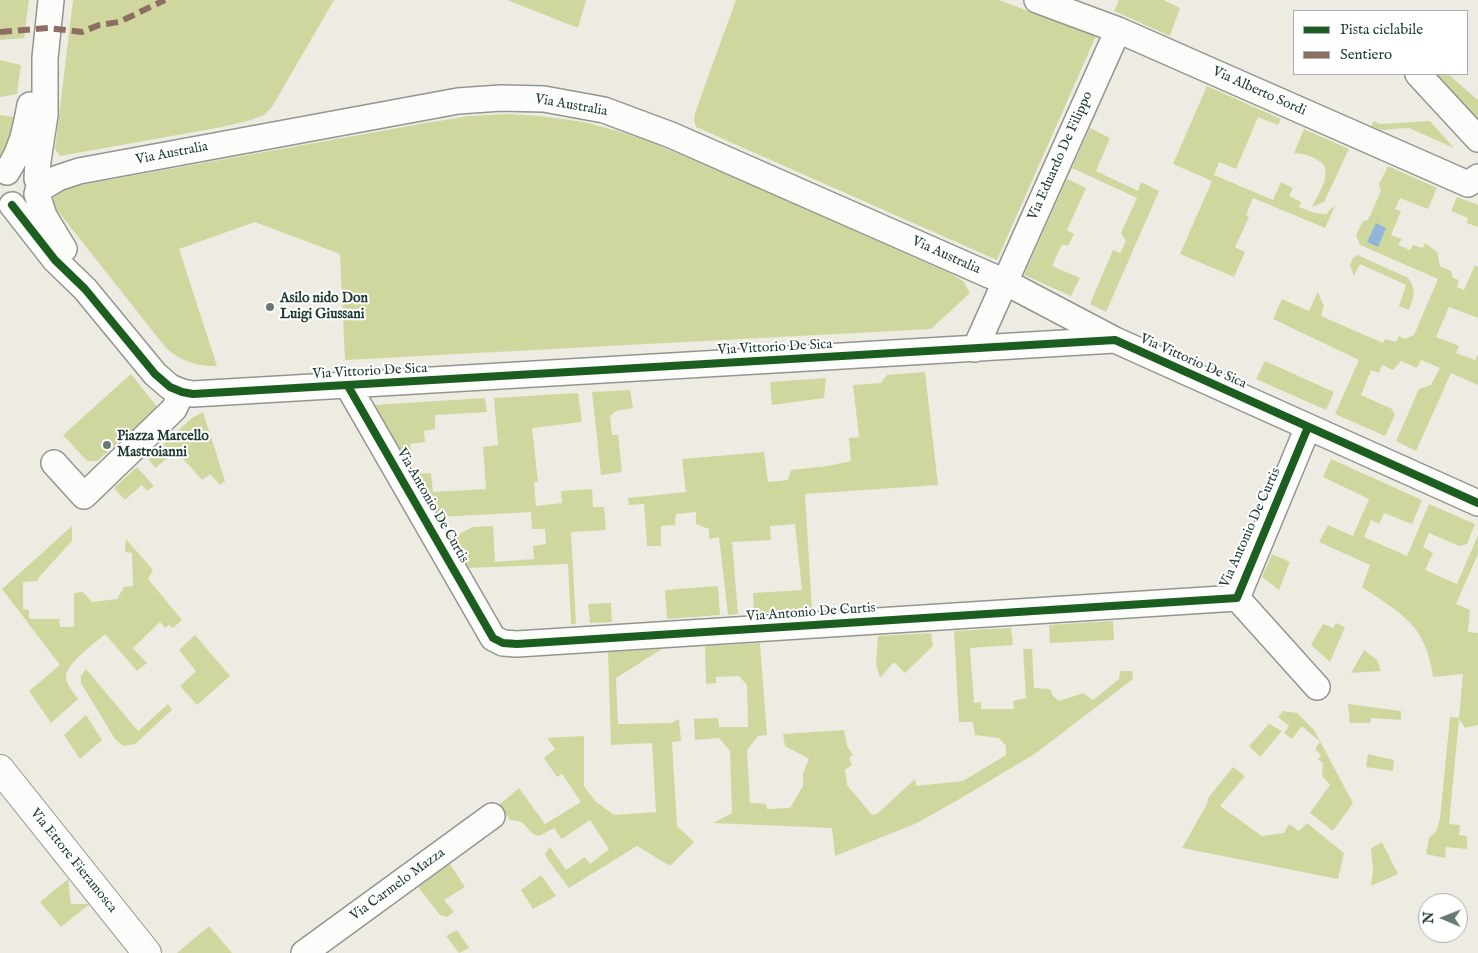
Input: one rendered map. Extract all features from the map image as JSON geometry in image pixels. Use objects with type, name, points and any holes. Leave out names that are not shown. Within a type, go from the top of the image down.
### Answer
[{"type":"main road","name":"Via Ettore Fieramosca","points":[[0,769],[147,953]]},
{"type":"street","points":[[16,185],[16,157],[24,139],[30,102],[45,58],[51,0]]},
{"type":"street","name":"Via Alberto Sordi","points":[[1037,0],[1118,30],[1468,184],[1478,177]]},
{"type":"street","name":"Via Eduardo De Filippo","points":[[975,349],[1118,30]]},
{"type":"street","points":[[1419,75],[1478,139]]},
{"type":"street","name":"Via Australia","points":[[16,185],[58,178],[79,171],[458,101],[501,98],[544,99],[604,110],[671,135],[1005,282],[1116,340]]},
{"type":"street","name":"Via Vittorio De Sica","points":[[16,185],[44,216],[62,244],[85,289],[155,374],[170,387],[182,392],[193,394],[348,386],[1116,340],[1478,503]]},
{"type":"street","name":"Via Antonio De Curtis","points":[[348,386],[493,638],[502,643],[517,644],[1236,598],[1308,427]]},
{"type":"street","points":[[54,463],[84,496],[174,409],[182,392]]},
{"type":"street","points":[[1236,598],[1317,687]]},
{"type":"street","name":"Via Carmelo Mazza","points":[[304,953],[492,816]]},
{"type":"green space","points":[[0,0],[29,0],[24,38],[0,40]]},
{"type":"green space","points":[[73,0],[334,0],[272,107],[264,115],[222,127],[60,156],[55,149]]},
{"type":"green space","points":[[507,0],[586,0],[578,28]]},
{"type":"green space","points":[[736,0],[999,0],[1096,36],[997,260],[696,127],[694,121],[695,113]]},
{"type":"green space","points":[[1119,0],[1163,0],[1180,8],[1170,36],[1114,11]]},
{"type":"green space","points":[[0,60],[21,65],[17,94],[0,97]]},
{"type":"green space","points":[[1429,75],[1449,75],[1478,100],[1478,128]]},
{"type":"green space","points":[[1207,86],[1281,119],[1278,125],[1258,117],[1236,169],[1219,162],[1214,175],[1273,200],[1281,182],[1293,188],[1289,196],[1301,202],[1299,207],[1315,213],[1326,214],[1336,204],[1325,228],[1253,198],[1246,215],[1249,217],[1235,247],[1245,252],[1234,277],[1180,254],[1212,181],[1173,164]]},
{"type":"green space","points":[[508,114],[584,122],[648,141],[951,274],[963,281],[970,293],[931,329],[345,360],[340,254],[255,222],[179,249],[217,366],[203,365],[183,360],[166,348],[53,205],[54,195],[64,188],[420,124],[469,116]]},
{"type":"green space","points":[[0,115],[14,117],[9,141],[0,158]]},
{"type":"green space","points":[[1374,121],[1380,124],[1430,121],[1454,148],[1409,128],[1380,130],[1371,126]]},
{"type":"green space","points":[[1090,128],[1110,138],[1096,171],[1138,191],[1141,182],[1159,191],[1106,312],[1090,304],[1113,250],[1120,253],[1126,241],[1121,233],[1137,198],[1072,168]]},
{"type":"green space","points":[[1304,129],[1349,149],[1324,202],[1312,207],[1324,183],[1326,171],[1324,165],[1316,159],[1294,153]]},
{"type":"green space","points":[[1388,166],[1437,188],[1428,209],[1400,198],[1395,209],[1401,211],[1391,235],[1402,239],[1398,245],[1410,250],[1413,245],[1423,248],[1425,243],[1437,252],[1440,266],[1451,271],[1453,278],[1459,280],[1457,287],[1464,290],[1475,265],[1478,267],[1478,318],[1449,307],[1436,337],[1459,346],[1456,353],[1475,360],[1478,354],[1478,385],[1451,373],[1416,451],[1396,441],[1419,389],[1431,385],[1440,368],[1421,360],[1417,368],[1401,361],[1393,370],[1382,365],[1379,373],[1371,370],[1361,395],[1392,409],[1395,415],[1385,436],[1335,414],[1359,360],[1273,319],[1282,299],[1309,311],[1318,291],[1324,305],[1321,316],[1383,343],[1385,339],[1396,342],[1399,336],[1405,339],[1414,335],[1438,279],[1360,245],[1356,235],[1363,221],[1368,220],[1381,191],[1379,184]]},
{"type":"green space","points":[[1067,179],[1086,188],[1067,230],[1074,234],[1068,246],[1062,244],[1052,266],[1080,278],[1071,296],[1024,275]]},
{"type":"green space","points":[[1457,197],[1478,205],[1478,227],[1467,223],[1468,218],[1451,211]]},
{"type":"green space","points":[[1358,255],[1408,278],[1413,287],[1414,294],[1409,310],[1399,306],[1406,285],[1360,264],[1354,276],[1350,265],[1353,258]]},
{"type":"green space","points":[[1265,361],[1334,392],[1326,410],[1256,379]]},
{"type":"green space","points":[[925,372],[938,485],[805,494],[812,610],[754,613],[753,593],[802,590],[795,524],[770,526],[771,540],[732,542],[738,614],[728,615],[719,537],[709,539],[709,529],[696,524],[696,512],[676,514],[675,525],[661,526],[661,546],[647,546],[644,504],[629,505],[628,498],[686,492],[682,459],[764,452],[768,482],[788,480],[791,470],[828,466],[851,461],[849,438],[859,437],[853,385],[881,383],[887,375]]},
{"type":"green space","points":[[131,374],[158,408],[97,461],[87,461],[63,435]]},
{"type":"green space","points":[[826,378],[824,398],[772,405],[770,382]]},
{"type":"green space","points":[[630,390],[633,408],[616,411],[610,416],[612,435],[618,435],[622,472],[601,475],[592,392]]},
{"type":"green space","points":[[578,393],[582,422],[532,428],[538,482],[534,482],[536,506],[562,503],[561,491],[592,489],[593,507],[604,507],[606,530],[571,532],[576,624],[571,624],[568,564],[467,568],[451,539],[472,527],[493,526],[495,562],[534,559],[533,546],[546,544],[545,529],[532,529],[531,512],[438,517],[414,474],[431,473],[433,492],[486,489],[483,447],[498,445],[494,398]]},
{"type":"green space","points":[[485,398],[487,412],[435,415],[435,429],[424,431],[425,442],[410,444],[411,451],[401,452],[373,405]]},
{"type":"green space","points":[[203,412],[225,481],[220,485],[210,474],[202,480],[176,451],[155,468],[148,458],[192,418]]},
{"type":"green space","points":[[1331,459],[1422,500],[1412,524],[1384,513],[1379,524],[1371,520],[1364,537],[1407,556],[1429,504],[1475,524],[1467,544],[1459,546],[1429,533],[1423,547],[1433,553],[1425,570],[1457,584],[1478,535],[1478,554],[1456,604],[1470,610],[1468,632],[1478,633],[1478,725],[1465,728],[1459,719],[1449,824],[1460,825],[1459,835],[1467,836],[1467,849],[1446,847],[1445,858],[1426,854],[1429,838],[1436,831],[1440,819],[1450,717],[1459,718],[1463,674],[1433,677],[1430,659],[1418,633],[1400,614],[1362,587],[1370,565],[1319,542],[1328,525],[1353,536],[1369,499],[1323,477]]},
{"type":"green space","points":[[137,467],[154,486],[147,491],[142,485],[125,500],[114,488]]},
{"type":"green space","points":[[72,526],[72,541],[37,581],[23,582],[23,609],[29,610],[29,619],[59,619],[60,627],[74,627],[74,593],[83,592],[92,602],[117,599],[124,587],[133,586],[132,553],[125,552],[126,539],[153,570],[148,579],[182,620],[173,628],[169,625],[165,628],[160,622],[133,648],[147,663],[137,671],[105,634],[70,666],[66,678],[78,699],[51,723],[29,691],[60,665],[2,589]]},
{"type":"green space","points":[[1272,554],[1290,562],[1279,590],[1262,577]]},
{"type":"green space","points":[[718,586],[720,615],[667,619],[665,590]]},
{"type":"green space","points":[[611,603],[612,622],[590,623],[588,604]]},
{"type":"green space","points":[[1113,621],[1114,640],[1050,643],[1049,625]]},
{"type":"green space","points":[[1336,623],[1345,627],[1330,662],[1311,645],[1323,624],[1333,628]]},
{"type":"green space","points":[[1011,628],[1013,645],[970,648],[974,703],[981,702],[981,709],[1014,709],[1013,701],[1026,698],[1023,649],[1032,649],[1034,688],[1050,689],[1053,696],[1059,701],[1083,693],[1093,700],[1119,679],[1120,671],[1132,671],[1133,679],[1036,753],[958,800],[917,823],[835,856],[832,828],[713,823],[732,813],[730,751],[719,738],[695,740],[694,719],[718,718],[719,727],[748,727],[747,685],[739,676],[716,677],[716,683],[706,684],[705,646],[760,643],[767,735],[758,736],[747,750],[750,803],[766,804],[767,809],[790,808],[803,786],[803,773],[809,759],[785,746],[783,734],[844,730],[847,746],[853,755],[849,758],[852,765],[845,770],[847,785],[872,815],[877,814],[915,779],[916,786],[963,781],[1006,755],[1006,746],[999,738],[975,735],[973,722],[959,722],[954,631]]},
{"type":"green space","points":[[931,633],[933,646],[905,673],[894,662],[880,678],[876,664],[878,636]]},
{"type":"green space","points":[[195,635],[230,676],[197,705],[180,686],[196,671],[179,650]]},
{"type":"green space","points":[[662,649],[616,678],[618,724],[671,723],[679,719],[681,741],[672,742],[677,826],[694,842],[670,866],[637,846],[569,888],[545,854],[550,847],[566,870],[585,857],[590,864],[609,849],[590,820],[562,839],[554,828],[539,836],[531,832],[521,822],[510,820],[499,805],[519,788],[545,824],[581,802],[562,774],[557,777],[544,758],[555,749],[547,738],[584,736],[584,786],[595,801],[614,815],[656,812],[652,743],[611,745],[608,652]]},
{"type":"green space","points":[[1364,650],[1377,660],[1381,671],[1351,673]]},
{"type":"green space","points":[[86,669],[138,731],[168,704],[172,710],[135,744],[123,746],[115,739],[81,683],[81,676]]},
{"type":"green space","points":[[1348,704],[1401,711],[1401,720],[1371,718],[1370,723],[1350,723]]},
{"type":"green space","points":[[1283,711],[1297,713],[1314,730],[1353,803],[1333,831],[1310,813],[1330,785],[1322,776],[1323,763],[1318,759],[1321,755],[1315,749],[1320,742],[1302,726],[1292,739],[1284,733],[1289,726],[1278,717]]},
{"type":"green space","points":[[86,715],[102,740],[80,759],[64,735]]},
{"type":"green space","points":[[1269,724],[1282,731],[1260,757],[1249,746]]},
{"type":"green space","points":[[1368,754],[1394,760],[1393,771],[1366,767]]},
{"type":"green space","points":[[1233,767],[1245,776],[1220,806],[1262,836],[1284,833],[1289,824],[1299,831],[1307,823],[1344,853],[1338,879],[1182,848],[1207,804],[1208,798]]},
{"type":"green space","points":[[1382,842],[1398,874],[1371,886],[1373,870],[1371,848]]},
{"type":"green space","points":[[450,864],[465,887],[444,900],[454,912],[447,917],[440,915],[418,887]]},
{"type":"green space","points":[[541,875],[556,896],[533,909],[521,890]]},
{"type":"green space","points":[[68,879],[71,904],[90,904],[61,927],[40,902]]},
{"type":"green space","points":[[209,926],[232,953],[177,953]]},
{"type":"green space","points":[[457,930],[469,948],[459,953],[446,936]]},
{"type":"water","points":[[1376,223],[1386,228],[1378,247],[1367,242]]},
{"type":"marked path","points":[[0,32],[48,28],[82,32],[99,25],[119,22],[165,0]]},
{"type":"cycle path","points":[[12,205],[55,260],[85,289],[155,374],[170,387],[182,392],[193,394],[1115,340],[1478,503]]},
{"type":"cycle path","points":[[348,386],[493,638],[503,643],[517,644],[1237,598],[1308,427]]},
{"type":"place","name":"Asilo nido Don Luigi Giussani","points":[[270,307]]},
{"type":"place","name":"Piazza Marcello Mastroianni","points":[[107,445]]}]
